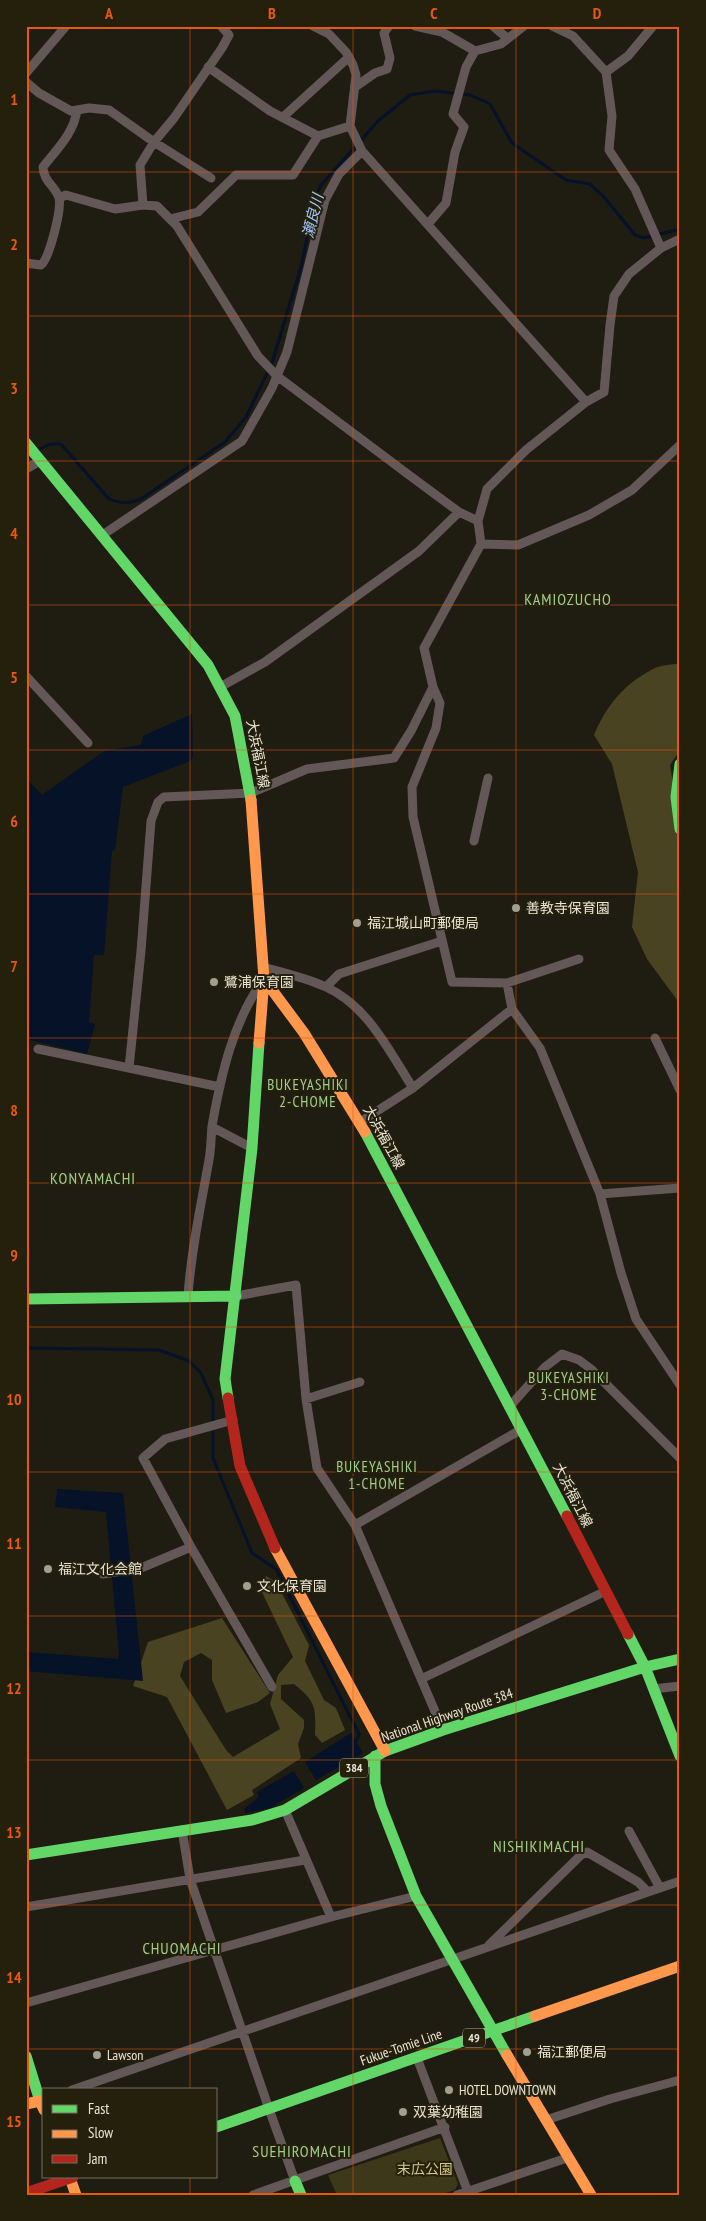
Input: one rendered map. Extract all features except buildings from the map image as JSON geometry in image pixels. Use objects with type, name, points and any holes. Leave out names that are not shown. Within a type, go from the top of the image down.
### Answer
[{"type":"main road","name":"大浜福江線","points":[[26,443],[208,665],[235,716],[251,793],[264,973],[360,1122],[522,1428],[645,1667],[680,1756]]},
{"type":"main road","points":[[680,764],[677,819],[680,830]]},
{"type":"main road","points":[[264,973],[252,1148],[226,1379],[240,1466],[268,1534],[380,1753],[375,1784],[391,1836],[416,1896],[450,1958],[567,2158],[591,2195]]},
{"type":"main road","points":[[26,1299],[236,1296]]},
{"type":"main road","name":"National Highway Route 384","points":[[26,1855],[182,1830],[228,1825],[285,1810],[380,1753],[443,1730],[645,1667],[680,1659]]},
{"type":"main road","name":"Fukue-Tomie Line","points":[[218,2126],[680,1966]]},
{"type":"main road","points":[[26,2056],[42,2101]]},
{"type":"main road","points":[[26,2104],[42,2104]]},
{"type":"main road","points":[[26,2193],[71,2178],[76,2195]]},
{"type":"main road","points":[[296,2181],[300,2195]]},
{"type":"street","points":[[26,73],[66,26]]},
{"type":"street","points":[[313,26],[329,34],[348,57],[356,75],[350,126],[362,151],[428,224],[489,296],[586,402]]},
{"type":"street","points":[[355,87],[376,73],[386,69],[390,58],[384,34],[390,26]]},
{"type":"street","points":[[415,26],[442,32],[475,51],[501,44],[524,26]]},
{"type":"street","points":[[493,26],[507,38]]},
{"type":"street","points":[[552,26],[573,36],[606,72],[612,116],[609,150],[635,189],[661,248]]},
{"type":"street","points":[[606,72],[628,56],[654,26]]},
{"type":"street","points":[[143,205],[140,165],[154,142],[174,118],[226,40],[229,35],[226,28]]},
{"type":"street","points":[[428,224],[446,203],[455,152],[464,127],[453,114],[466,67],[475,51]]},
{"type":"street","points":[[283,117],[348,57]]},
{"type":"street","points":[[208,67],[270,111],[318,136]]},
{"type":"street","points":[[28,88],[71,111],[89,108],[109,110],[154,142],[211,178]]},
{"type":"street","points":[[26,263],[41,265],[46,262],[58,211],[59,198],[44,176],[43,167],[69,134],[76,118],[77,110]]},
{"type":"street","points":[[170,219],[198,212],[236,175],[293,175],[318,136],[350,126]]},
{"type":"street","points":[[101,536],[242,441],[277,376],[287,352],[325,200],[339,174],[362,151]]},
{"type":"street","points":[[59,198],[66,195],[115,209],[143,205],[157,206],[177,226],[258,356],[277,376],[459,512],[478,521]]},
{"type":"street","points":[[579,959],[507,983],[452,982],[413,817],[412,787],[436,728],[440,704],[433,687],[424,648],[482,544],[478,521],[487,490],[526,450],[586,402],[604,392],[614,296],[629,274],[661,248],[680,239]]},
{"type":"street","points":[[482,544],[518,545],[589,515],[632,490],[680,446]]},
{"type":"street","points":[[26,470],[40,461]]},
{"type":"street","points":[[220,687],[265,662],[419,551],[459,512]]},
{"type":"street","points":[[26,676],[88,743]]},
{"type":"street","points":[[128,1068],[142,951],[151,820],[158,802],[164,797],[251,793],[306,769],[394,758],[411,731],[433,687]]},
{"type":"street","points":[[474,841],[488,778]]},
{"type":"street","points":[[326,987],[339,974],[442,941]]},
{"type":"street","points":[[188,1296],[189,1273],[211,1154],[212,1127],[220,1087],[236,1028],[264,973],[326,987],[355,1006],[373,1025],[413,1088]]},
{"type":"street","points":[[507,983],[512,1009],[540,1048],[600,1194],[621,1273],[636,1319],[680,1385]]},
{"type":"street","points":[[360,1122],[413,1088],[512,1009]]},
{"type":"street","points":[[655,1038],[680,1090]]},
{"type":"street","points":[[38,1049],[220,1087]]},
{"type":"street","points":[[212,1127],[252,1148]]},
{"type":"street","points":[[600,1194],[680,1188]]},
{"type":"street","points":[[236,1296],[296,1285],[306,1399],[317,1468],[355,1526],[443,1730]]},
{"type":"street","points":[[510,1406],[545,1366],[562,1354],[579,1360],[590,1369],[680,1458]]},
{"type":"street","points":[[306,1399],[360,1382]]},
{"type":"street","points":[[233,1420],[165,1438],[143,1458],[191,1547],[272,1687]]},
{"type":"street","points":[[355,1526],[522,1428]]},
{"type":"street","points":[[103,1574],[141,1568],[191,1547]]},
{"type":"street","points":[[421,1679],[606,1591]]},
{"type":"street","points":[[653,1689],[680,1686]]},
{"type":"street","points":[[285,1810],[331,1917]]},
{"type":"street","points":[[182,1830],[190,1879],[268,2109],[296,2181]]},
{"type":"street","points":[[629,1831],[660,1888]]},
{"type":"street","points":[[487,1946],[581,1855],[587,1852],[638,1882],[648,1892]]},
{"type":"street","points":[[26,1907],[305,1860]]},
{"type":"street","points":[[78,2088],[450,1958],[680,1881]]},
{"type":"street","points":[[26,2003],[331,1917],[416,1896]]},
{"type":"street","points":[[417,2058],[468,2192]]},
{"type":"street","points":[[546,2120],[610,2099],[680,2080]]},
{"type":"street","points":[[253,2195],[445,2128]]},
{"type":"street","points":[[457,2195],[567,2158]]},
{"type":"green space","name":"末広公園","points":[[440,2138],[458,2184],[455,2190],[439,2195],[337,2195],[328,2175]]},
{"type":"shaded area","points":[[680,663],[680,750],[670,765],[680,829],[680,1004],[647,959],[632,927],[638,872],[612,764],[594,735],[610,705],[633,682],[656,668]]},
{"type":"shaded area","points":[[266,1576],[276,1582],[309,1645],[305,1661],[324,1700],[336,1708],[345,1730],[322,1743],[315,1735],[315,1711],[311,1701],[294,1684],[281,1685],[281,1699],[304,1720],[304,1728],[298,1744],[301,1758],[252,1790],[254,1795],[227,1810],[167,1697],[133,1686],[148,1642],[222,1618],[270,1693],[258,1702],[226,1713],[212,1680],[212,1660],[201,1653],[184,1662],[180,1676],[226,1750],[233,1757],[280,1729],[270,1704],[278,1675],[293,1657],[260,1588]]},
{"type":"water","points":[[192,714],[193,757],[190,761],[123,787],[115,850],[112,851],[104,955],[94,955],[89,1022],[95,1024],[87,1054],[30,1040],[26,1104],[26,778],[42,795],[104,751],[141,745],[143,736]]},
{"type":"water","points":[[57,1489],[123,1493],[143,1681],[26,1671],[26,1652],[118,1659],[119,1654],[106,1512],[55,1507]]},
{"type":"water","points":[[351,1733],[363,1753],[316,1780],[305,1762]]},
{"type":"water","points":[[294,1771],[304,1788],[270,1808],[245,1813],[244,1809],[259,1797],[257,1792]]},
{"type":"waterway","name":"瀬良川","points":[[36,451],[50,444],[61,444],[108,498],[120,502],[132,502],[141,499],[225,442],[246,417],[272,363],[301,267],[316,195],[321,185],[378,121],[410,95],[435,91],[470,95],[490,104],[512,143],[566,180],[590,184],[604,197],[635,235],[644,238],[680,229]]},
{"type":"waterway","points":[[26,1348],[159,1350],[189,1361],[201,1373],[213,1400],[213,1458],[252,1553],[276,1569],[359,1734],[356,1742]]},
{"type":"traffic: fast","points":[[26,443],[208,665],[235,716],[251,800]]},
{"type":"traffic: fast","points":[[680,764],[676,797],[680,829]]},
{"type":"traffic: fast","points":[[228,1398],[225,1379],[252,1148],[259,1043]]},
{"type":"traffic: fast","points":[[365,1132],[567,1516]]},
{"type":"traffic: fast","points":[[26,1299],[236,1296]]},
{"type":"traffic: fast","points":[[628,1634],[645,1667],[680,1756]]},
{"type":"traffic: fast","points":[[26,1855],[252,1820],[285,1810],[385,1751],[443,1730],[645,1667],[680,1659]]},
{"type":"traffic: fast","points":[[375,1756],[375,1784],[381,1806],[416,1896],[507,2055]]},
{"type":"traffic: fast","points":[[218,2126],[535,2016]]},
{"type":"traffic: fast","points":[[26,2056],[40,2101]]},
{"type":"traffic: fast","points":[[295,2181],[301,2195]]},
{"type":"traffic: slow","points":[[251,800],[264,979],[259,1043]]},
{"type":"traffic: slow","points":[[264,979],[304,1033],[365,1132]]},
{"type":"traffic: slow","points":[[275,1548],[385,1751]]},
{"type":"traffic: slow","points":[[535,2016],[680,1966]]},
{"type":"traffic: slow","points":[[507,2055],[591,2195]]},
{"type":"traffic: slow","points":[[26,2104],[40,2101],[42,2106]]},
{"type":"traffic: slow","points":[[70,2178],[76,2195]]},
{"type":"traffic: jam","points":[[228,1398],[240,1466],[275,1548]]},
{"type":"traffic: jam","points":[[567,1516],[628,1634]]},
{"type":"traffic: jam","points":[[26,2193],[70,2178]]},
{"type":"place","name":"善教寺保育園","points":[[516,908]]},
{"type":"place","name":"福江城山町郵便局","points":[[357,923]]},
{"type":"place","name":"鷺浦保育園","points":[[214,982]]},
{"type":"place","name":"福江文化会館","points":[[48,1569]]},
{"type":"place","name":"文化保育園","points":[[247,1586]]},
{"type":"place","name":"福江郵便局","points":[[527,2052]]},
{"type":"place","name":"Lawson","points":[[97,2055]]},
{"type":"place","name":"HOTEL DOWNTOWN","points":[[449,2090]]},
{"type":"place","name":"双葉幼稚園","points":[[403,2112]]},
{"type":"district","name":"KAMIOZUCHO","points":[[568,599]]},
{"type":"district","name":"BUKEYASHIKI 2-CHOME","points":[[308,1094]]},
{"type":"district","name":"KONYAMACHI","points":[[93,1178]]},
{"type":"district","name":"BUKEYASHIKI 3-CHOME","points":[[569,1386]]},
{"type":"district","name":"BUKEYASHIKI 1-CHOME","points":[[377,1476]]},
{"type":"district","name":"NISHIKIMACHI","points":[[539,1846]]},
{"type":"district","name":"CHUOMACHI","points":[[182,1948]]},
{"type":"district","name":"SUEHIROMACHI","points":[[302,2151]]}]
